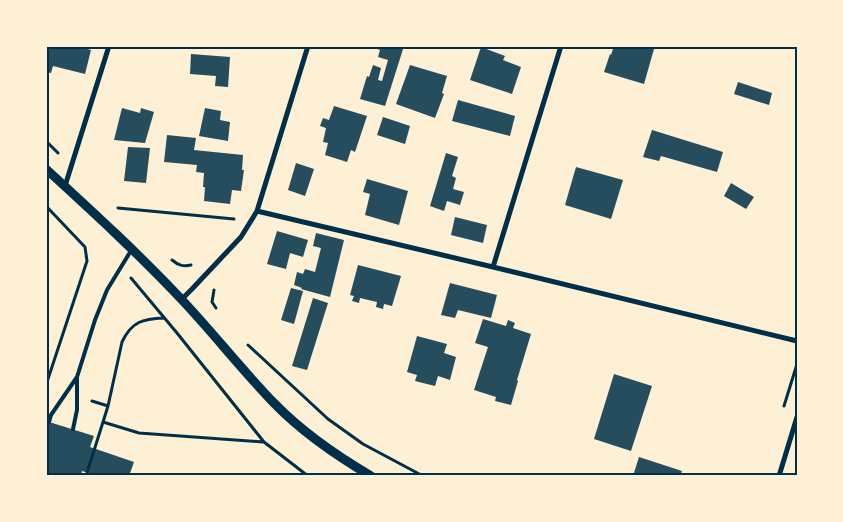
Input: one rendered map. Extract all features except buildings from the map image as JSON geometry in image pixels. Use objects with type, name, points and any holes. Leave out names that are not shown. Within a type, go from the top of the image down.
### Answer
[{"type":"street","points":[[65,186],[109,46]]},
{"type":"street","points":[[182,300],[240,237],[257,211],[308,46]]},
{"type":"street","points":[[493,267],[561,46]]},
{"type":"street","points":[[46,169],[132,249],[182,300],[275,404],[300,427],[333,452],[371,476]]},
{"type":"street","points":[[257,211],[797,341]]},
{"type":"street","points":[[779,476],[797,417]]},
{"type":"lane","points":[[49,422],[77,377],[95,320],[107,290],[132,249]]},
{"type":"lane","points":[[73,430],[77,410],[77,377]]},
{"type":"path","points":[[46,141],[72,165]]},
{"type":"path","points":[[111,202],[125,215]]},
{"type":"path","points":[[46,206],[85,247],[86,261],[46,386],[66,393]]},
{"type":"path","points":[[118,208],[237,220],[233,224]]},
{"type":"path","points":[[166,255],[178,265],[185,266],[196,263]]},
{"type":"path","points":[[121,266],[264,442],[308,476]]},
{"type":"path","points":[[86,476],[108,406],[122,342],[127,332],[134,325],[143,320],[164,318]]},
{"type":"path","points":[[247,344],[328,419],[364,444],[423,476]]},
{"type":"path","points":[[77,397],[108,406]]},
{"type":"path","points":[[103,422],[138,433],[264,442]]}]
